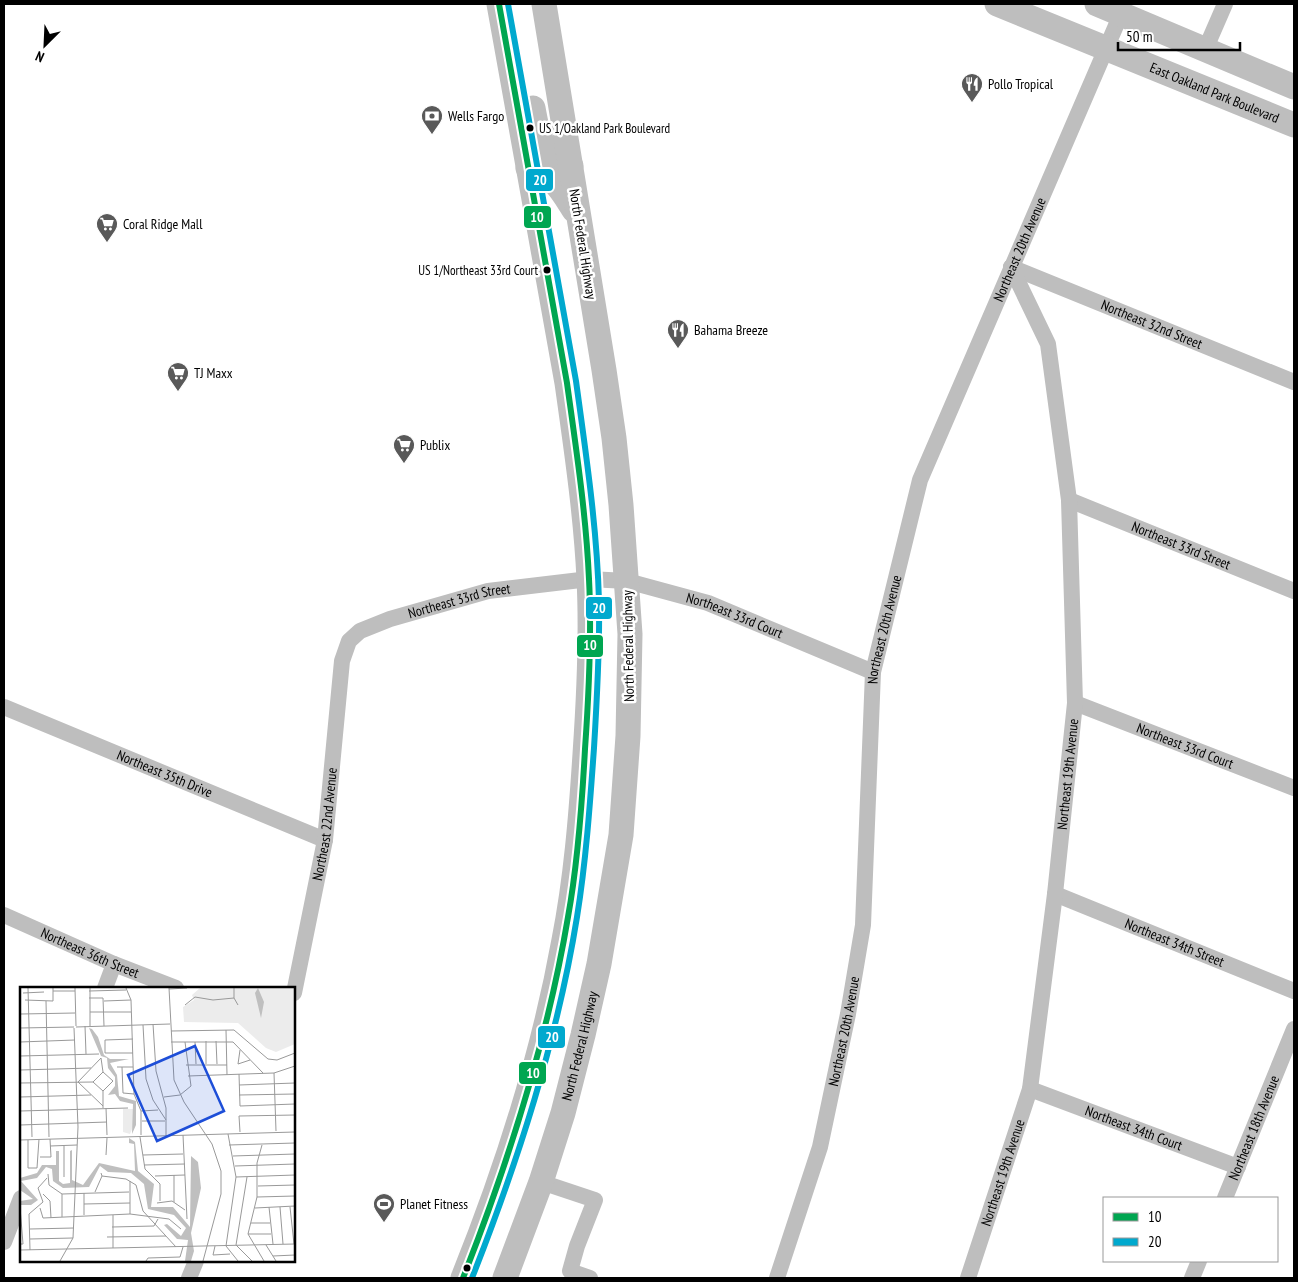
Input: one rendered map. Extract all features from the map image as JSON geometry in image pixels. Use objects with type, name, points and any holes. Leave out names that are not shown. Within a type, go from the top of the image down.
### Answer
[{"type":"main road","points":[[463,1278],[501,1180],[538,1059],[553,994],[574,875],[588,718],[589,578],[575,436],[499,4]]},
{"type":"main road","name":"North Federal Highway","points":[[505,1278],[541,1182],[563,1113],[584,1035],[614,886],[621,835],[628,736],[630,634],[621,505],[614,438],[544,4]]},
{"type":"main road","name":"East Oakland Park Boulevard","points":[[997,4],[1294,125]]},
{"type":"main road","points":[[1097,4],[1294,87]]},
{"type":"main road","points":[[510,64],[528,82],[539,138],[548,151],[570,166]]},
{"type":"main road","points":[[528,168],[541,172],[556,182],[579,216]]},
{"type":"main road","points":[[520,1117],[532,1127],[538,1142],[541,1182]]},
{"type":"street","points":[[1205,50],[1225,4]]},
{"type":"street","name":"Northeast 20th Avenue","points":[[777,1278],[820,1147],[848,1014],[863,925],[873,672],[920,480],[1121,14]]},
{"type":"street","name":"Northeast 32nd Street","points":[[1011,267],[1294,382]]},
{"type":"street","name":"Northeast 19th Avenue","points":[[968,1278],[1030,1089],[1055,894],[1075,702],[1069,500],[1048,344],[1011,267]]},
{"type":"street","name":"Northeast 33rd Street","points":[[1069,500],[1294,591]]},
{"type":"street","name":"Northeast 33rd Court","points":[[589,578],[627,581],[708,603],[873,672]]},
{"type":"street","name":"Northeast 33rd Street","points":[[344,652],[349,641],[360,630],[417,610],[488,591],[589,578]]},
{"type":"street","name":"Northeast 22nd Avenue","points":[[295,988],[325,840],[339,679],[344,652]]},
{"type":"street","name":"Northeast 33rd Court","points":[[1075,702],[1294,788]]},
{"type":"street","name":"Northeast 35th Drive","points":[[4,707],[325,840]]},
{"type":"street","name":"Northeast 34th Street","points":[[1055,894],[1294,991]]},
{"type":"street","name":"Northeast 36th Street","points":[[4,915],[114,964],[173,987]]},
{"type":"street","points":[[104,987],[114,964]]},
{"type":"street","name":"Northeast 18th Avenue","points":[[1225,1197],[1294,1029]]},
{"type":"street","name":"Northeast 34th Court","points":[[1030,1089],[1238,1167]]},
{"type":"street","points":[[541,1182],[595,1200],[576,1246],[570,1271],[590,1278]]},
{"type":"street","points":[[4,1242],[20,1201]]},
{"type":"street","points":[[189,1278],[196,1262]]},
{"type":"street","points":[[1192,1278],[1199,1262]]},
{"type":"transit line","name":"10","points":[[463,1278],[496,1190],[525,1100],[538,1055],[559,964],[571,896],[579,833],[590,664],[588,554],[574,432],[567,383],[499,4]]},
{"type":"transit line","name":"20","points":[[472,1278],[505,1190],[534,1100],[559,1009],[569,963],[580,896],[587,832],[599,656],[596,546],[591,491],[576,381],[508,4]]},
{"type":"place","name":"Pollo Tropical","points":[[972,103]]},
{"type":"place","name":"US 1/Oakland Park Boulevard","points":[[530,128]]},
{"type":"place","name":"Wells Fargo","points":[[432,135]]},
{"type":"place","name":"Coral Ridge Mall","points":[[107,243]]},
{"type":"place","name":"US 1/Northeast 33rd Court","points":[[547,270]]},
{"type":"place","name":"Bahama Breeze","points":[[678,349]]},
{"type":"place","name":"TJ Maxx","points":[[178,392]]},
{"type":"place","name":"Publix","points":[[404,464]]},
{"type":"place","name":"Planet Fitness","points":[[384,1223]]}]
